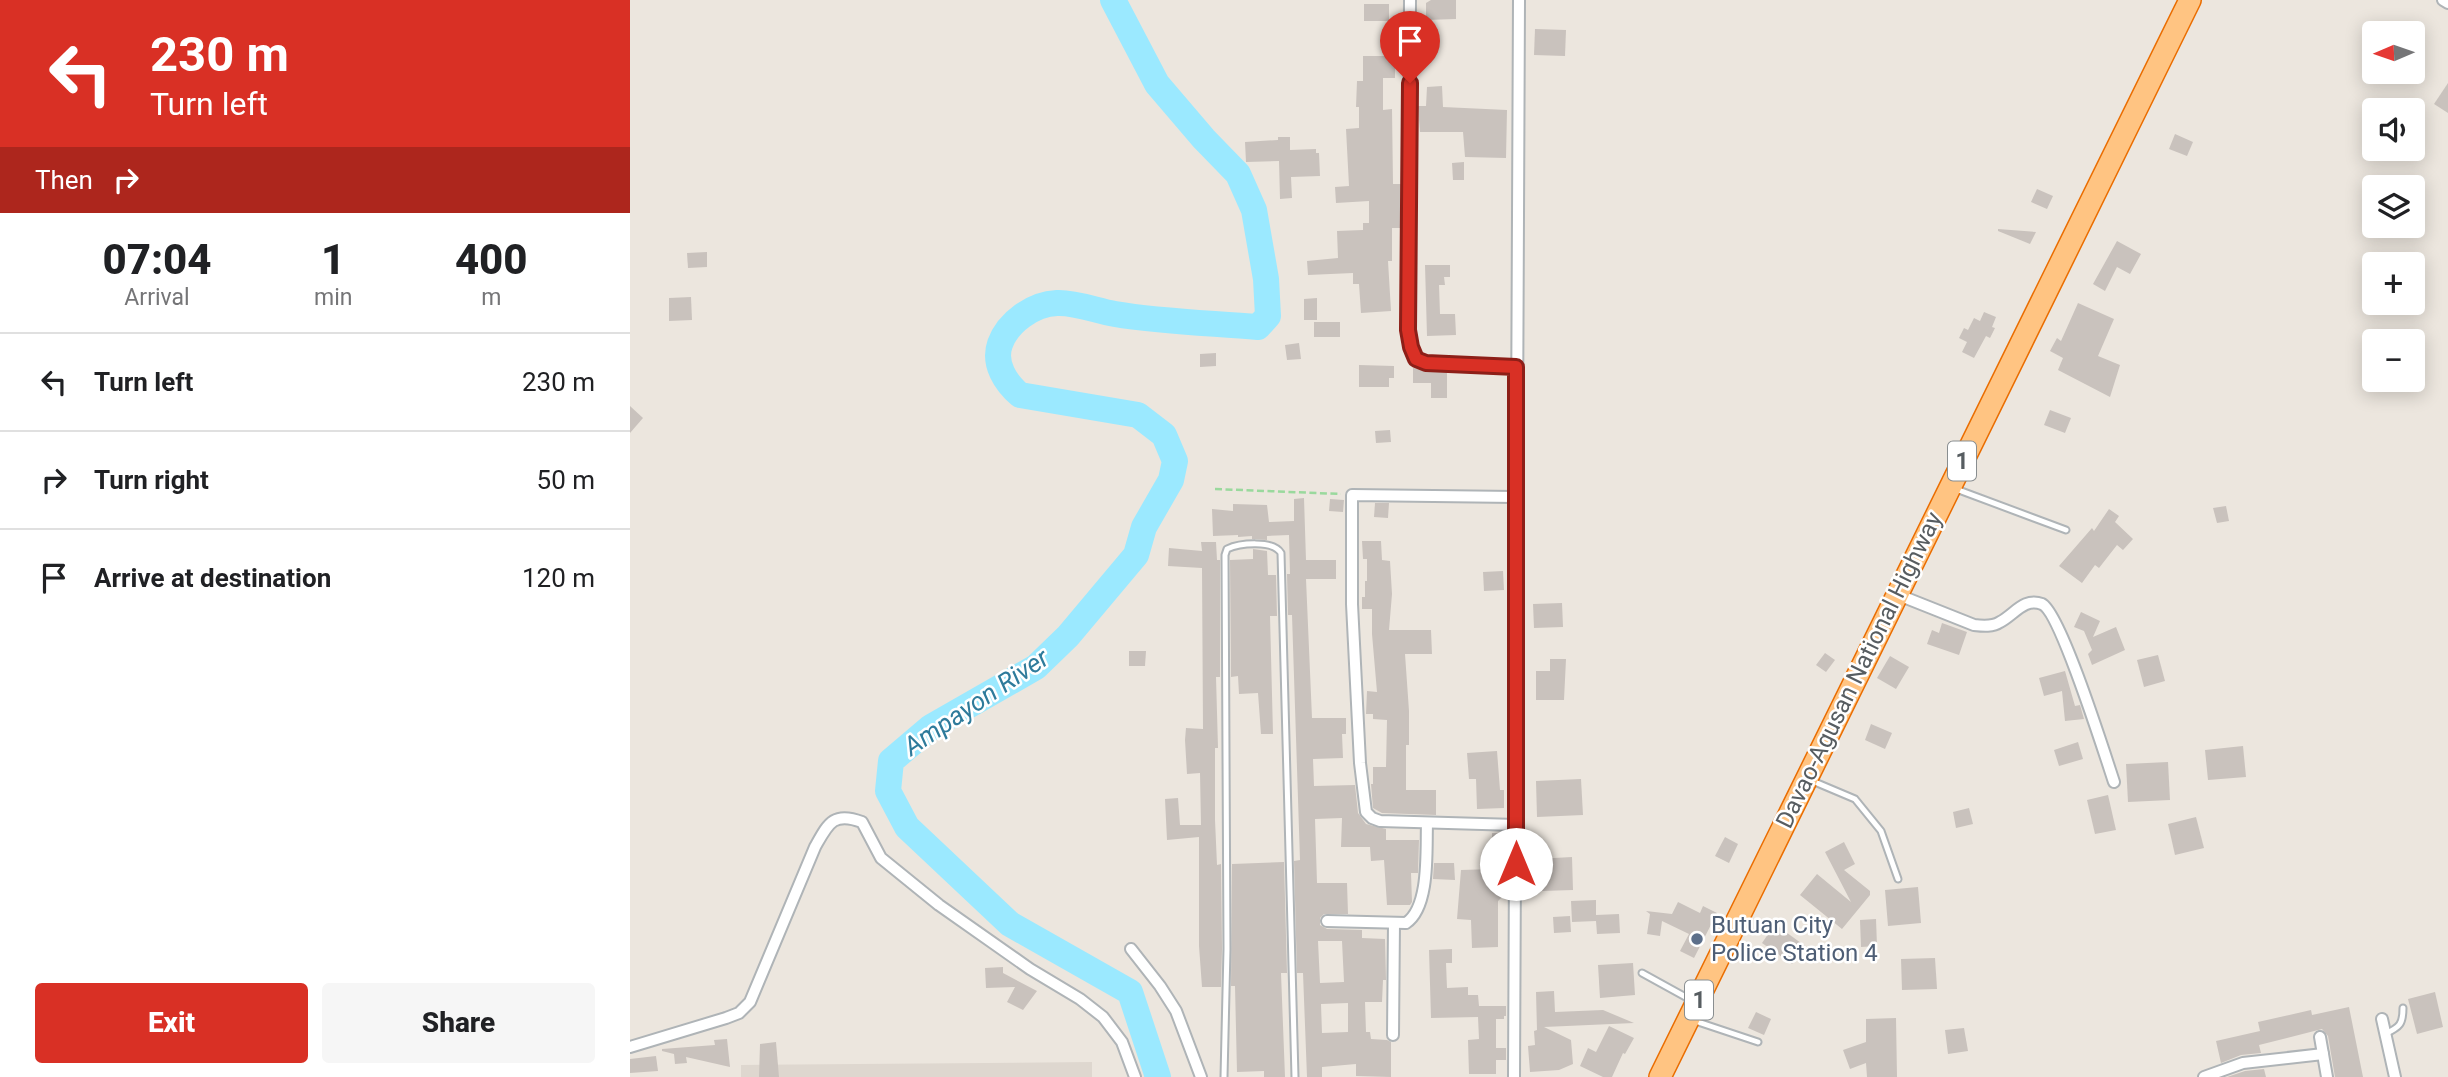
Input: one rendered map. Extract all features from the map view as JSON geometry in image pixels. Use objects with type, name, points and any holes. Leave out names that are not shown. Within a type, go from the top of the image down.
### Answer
[{"type":"highway","name":"Davao-Agusan National Highway","points":[[1660,1077],[2190,0]]},
{"type":"street","points":[[1410,0],[1408,330],[1411,347],[1416,359],[1426,363],[1516,367]]},
{"type":"street","points":[[1514,1077],[1519,0]]},
{"type":"street","points":[[2443,0],[2448,3]]},
{"type":"street","points":[[1515,497],[1352,495],[1352,604],[1363,800],[1366,812],[1380,821],[1516,825]]},
{"type":"street","points":[[1896,594],[1974,625],[1999,624],[2022,605],[2030,603],[2042,604],[2049,610],[2069,653],[2115,782]]},
{"type":"street","points":[[630,1047],[714,1023],[738,1013],[750,1002],[815,847],[829,823],[838,818],[849,817],[862,822],[881,858],[939,905],[1030,969],[1080,999],[1102,1017],[1122,1042],[1135,1077]]},
{"type":"street","points":[[1327,921],[1406,923],[1414,918],[1421,903],[1427,824]]},
{"type":"street","points":[[1393,1035],[1394,923]]},
{"type":"street","points":[[1131,949],[1176,1011],[1201,1077]]},
{"type":"street","points":[[2382,1019],[2395,1077]]},
{"type":"street","points":[[2320,1037],[2327,1077]]},
{"type":"street","points":[[2204,1077],[2243,1063],[2323,1054]]},
{"type":"lane","points":[[1950,486],[2066,530]]},
{"type":"lane","points":[[1224,1077],[1227,950],[1225,555],[1227,549],[1233,546],[1270,545],[1278,547],[1281,553],[1295,1077]]},
{"type":"lane","points":[[1806,778],[1855,799],[1881,831],[1898,879]]},
{"type":"lane","points":[[1642,973],[1693,1011],[1758,1042]]},
{"type":"lane","points":[[2385,1034],[2400,1027],[2403,1008]]},
{"type":"path","points":[[1215,489],[1352,495]]},
{"type":"shaded area","points":[[1092,1062],[1092,1077],[741,1077],[741,1065]]},
{"type":"building","points":[[1431,0],[1456,0],[1456,19],[1426,20],[1426,3]]},
{"type":"building","points":[[1364,4],[1389,4],[1389,21],[1364,21]]},
{"type":"building","points":[[1535,29],[1566,30],[1565,56],[1534,55]]},
{"type":"building","points":[[1363,56],[1395,56],[1395,78],[1383,78],[1383,110],[1392,109],[1393,184],[1401,184],[1400,228],[1392,228],[1392,261],[1388,261],[1391,311],[1361,313],[1359,284],[1353,284],[1353,273],[1308,275],[1307,261],[1338,258],[1337,231],[1363,230],[1363,223],[1369,223],[1369,201],[1336,203],[1335,187],[1349,186],[1346,129],[1359,128],[1359,107],[1356,107],[1357,81],[1363,81]]},
{"type":"building","points":[[2448,83],[2448,113],[2434,104]]},
{"type":"building","points":[[1442,86],[1443,107],[1507,110],[1506,158],[1465,157],[1463,132],[1420,132],[1418,106],[1426,106],[1427,87]]},
{"type":"building","points":[[2175,134],[2193,142],[2187,156],[2169,149]]},
{"type":"building","points":[[1278,137],[1290,137],[1290,150],[1316,149],[1316,153],[1319,153],[1320,176],[1291,177],[1292,198],[1280,199],[1279,161],[1246,162],[1245,142],[1278,140]]},
{"type":"building","points":[[1464,162],[1464,180],[1453,180],[1452,163]]},
{"type":"building","points":[[2037,189],[2053,196],[2047,209],[2031,202]]},
{"type":"building","points":[[1998,229],[2036,232],[2030,244]]},
{"type":"building","points":[[2117,241],[2141,254],[2130,274],[2117,267],[2105,291],[2093,284]]},
{"type":"building","points":[[707,252],[707,267],[688,268],[687,253]]},
{"type":"building","points":[[1425,265],[1450,265],[1450,277],[1444,277],[1445,285],[1439,285],[1440,314],[1455,314],[1456,335],[1427,336]]},
{"type":"building","points":[[691,297],[692,320],[669,321],[669,298]]},
{"type":"building","points":[[1317,298],[1317,320],[1304,320],[1304,299]]},
{"type":"building","points":[[2078,303],[2114,319],[2098,356],[2120,365],[2110,397],[2058,370],[2063,358],[2050,351],[2057,338],[2061,341]]},
{"type":"building","points":[[1984,312],[1996,317],[1992,327],[1995,328],[1990,338],[1986,336],[1974,358],[1962,352],[1967,342],[1959,338],[1964,328],[1968,330],[1974,318],[1980,321]]},
{"type":"building","points":[[1314,322],[1340,322],[1340,337],[1314,337]]},
{"type":"building","points":[[1299,343],[1301,359],[1287,360],[1285,345]]},
{"type":"building","points":[[1216,353],[1216,366],[1200,367],[1200,354]]},
{"type":"building","points":[[1359,365],[1394,366],[1394,378],[1389,378],[1389,387],[1359,387]]},
{"type":"building","points":[[1413,368],[1447,372],[1447,398],[1431,398],[1431,383],[1413,383]]},
{"type":"building","points":[[630,406],[643,418],[630,433]]},
{"type":"building","points":[[2050,410],[2071,418],[2065,433],[2044,425]]},
{"type":"building","points":[[1390,430],[1391,442],[1376,443],[1375,431]]},
{"type":"building","points":[[1304,498],[1306,560],[1336,560],[1336,579],[1306,579],[1312,718],[1346,718],[1346,734],[1342,734],[1343,758],[1313,759],[1314,786],[1355,785],[1358,813],[1366,824],[1386,829],[1386,840],[1419,840],[1418,873],[1411,873],[1412,902],[1410,905],[1387,905],[1384,860],[1371,861],[1370,847],[1341,847],[1342,818],[1315,819],[1317,883],[1347,883],[1348,914],[1324,914],[1320,918],[1320,925],[1327,929],[1362,930],[1362,938],[1385,939],[1386,980],[1383,980],[1382,1002],[1365,1002],[1366,1032],[1370,1032],[1371,1039],[1391,1042],[1391,1077],[1356,1076],[1356,1064],[1322,1067],[1322,1077],[1307,1077],[1303,973],[1297,973],[1294,861],[1300,860],[1292,615],[1288,615],[1289,535],[1267,536],[1267,540],[1252,539],[1252,536],[1213,536],[1212,509],[1233,511],[1233,504],[1267,505],[1269,522],[1294,521],[1294,499]],"holes":[[[1318,941],[1342,941],[1344,982],[1320,983]],[[1348,1003],[1348,1032],[1322,1033],[1321,1004]]]},
{"type":"building","points":[[1330,499],[1344,500],[1343,512],[1329,511]]},
{"type":"building","points":[[1375,503],[1389,503],[1388,518],[1374,517]]},
{"type":"building","points":[[2226,506],[2229,521],[2217,523],[2213,508]]},
{"type":"building","points":[[2109,509],[2119,516],[2115,522],[2133,539],[2123,550],[2117,545],[2099,568],[2095,565],[2082,583],[2059,566],[2092,528],[2094,531]]},
{"type":"building","points":[[1362,541],[1381,541],[1382,560],[1390,561],[1392,594],[1389,630],[1431,630],[1432,654],[1405,654],[1409,711],[1406,790],[1436,790],[1436,815],[1382,813],[1373,808],[1373,767],[1386,767],[1387,720],[1373,719],[1373,714],[1366,714],[1367,691],[1377,692],[1372,609],[1362,609],[1362,597],[1365,597],[1367,581],[1367,559],[1363,559]]},
{"type":"building","points":[[1201,542],[1216,542],[1217,560],[1220,560],[1220,677],[1216,677],[1218,748],[1215,748],[1215,820],[1217,865],[1221,864],[1221,987],[1202,987],[1199,946],[1199,837],[1167,840],[1165,799],[1178,798],[1180,825],[1201,825],[1200,773],[1187,774],[1185,740],[1186,728],[1203,729],[1202,568],[1168,566],[1169,548],[1202,551]]},
{"type":"building","points":[[1253,549],[1267,551],[1268,575],[1276,575],[1277,616],[1270,616],[1273,734],[1261,734],[1258,693],[1239,694],[1238,676],[1231,677],[1230,560],[1253,559]]},
{"type":"building","points":[[1503,571],[1504,590],[1484,591],[1483,572]]},
{"type":"building","points":[[1562,603],[1563,627],[1534,628],[1533,604]]},
{"type":"building","points":[[2081,612],[2100,621],[2093,637],[2116,627],[2125,650],[2092,665],[2088,654],[2092,650],[2084,631],[2074,627]]},
{"type":"building","points":[[1942,623],[1967,632],[1959,655],[1927,644],[1932,630],[1939,633]]},
{"type":"building","points":[[1129,651],[1146,651],[1145,666],[1129,666]]},
{"type":"building","points":[[1825,653],[1835,660],[1826,672],[1816,665]]},
{"type":"building","points":[[2158,655],[2165,681],[2144,687],[2137,660]]},
{"type":"building","points":[[1890,656],[1909,667],[1896,689],[1877,678]]},
{"type":"building","points":[[1550,659],[1566,659],[1564,700],[1536,700],[1536,671],[1550,671]]},
{"type":"building","points":[[2065,671],[2075,706],[2080,705],[2084,719],[2065,721],[2062,691],[2044,696],[2039,678]]},
{"type":"building","points":[[1871,724],[1892,733],[1885,749],[1865,740]]},
{"type":"building","points":[[2078,742],[2083,759],[2059,766],[2054,750]]},
{"type":"building","points":[[2243,746],[2246,777],[2208,780],[2205,750]]},
{"type":"building","points":[[1497,751],[1500,790],[1504,790],[1504,808],[1477,809],[1476,779],[1469,779],[1467,753]]},
{"type":"building","points":[[2168,762],[2170,800],[2128,802],[2126,764]]},
{"type":"building","points":[[1581,779],[1583,815],[1537,817],[1536,781]]},
{"type":"building","points":[[2108,795],[2116,830],[2095,834],[2087,800]]},
{"type":"building","points":[[1969,808],[1973,824],[1956,828],[1953,812]]},
{"type":"building","points":[[2196,817],[2204,848],[2175,855],[2168,824]]},
{"type":"building","points":[[1492,833],[1507,833],[1507,844],[1492,844]]},
{"type":"building","points":[[1725,837],[1738,844],[1729,863],[1715,856]]},
{"type":"building","points":[[1844,842],[1855,864],[1844,870],[1870,891],[1870,895],[1842,929],[1800,895],[1817,874],[1851,902],[1825,852]]},
{"type":"building","points":[[1572,857],[1573,890],[1542,891],[1542,870],[1536,870],[1536,859]]},
{"type":"building","points":[[1284,862],[1287,973],[1281,973],[1285,1077],[1264,1077],[1264,1071],[1237,1072],[1235,986],[1231,986],[1232,864]]},
{"type":"building","points":[[1434,863],[1454,863],[1455,880],[1433,879]]},
{"type":"building","points":[[1493,869],[1493,879],[1504,878],[1505,894],[1498,901],[1498,947],[1472,948],[1471,920],[1457,919],[1461,870]]},
{"type":"building","points":[[1918,887],[1921,923],[1888,926],[1885,890]]},
{"type":"building","points":[[1596,900],[1596,915],[1619,914],[1620,933],[1597,934],[1596,921],[1572,922],[1571,901]]},
{"type":"building","points":[[1678,902],[1700,913],[1703,906],[1717,913],[1694,958],[1680,951],[1689,934],[1662,921],[1660,936],[1647,934],[1650,914],[1646,911],[1672,914]]},
{"type":"building","points":[[1570,916],[1571,932],[1554,933],[1553,917]]},
{"type":"building","points":[[1876,919],[1877,946],[1861,947],[1860,920]]},
{"type":"building","points":[[1775,924],[1805,946],[1792,964],[1762,943]]},
{"type":"building","points":[[1452,949],[1452,963],[1446,963],[1447,988],[1468,987],[1468,995],[1478,995],[1479,1006],[1506,1006],[1504,1019],[1496,1019],[1496,1048],[1506,1048],[1506,1060],[1496,1060],[1496,1074],[1469,1074],[1468,1040],[1479,1039],[1478,1017],[1431,1018],[1429,950]]},
{"type":"building","points":[[1935,958],[1937,989],[1902,990],[1901,959]]},
{"type":"building","points":[[1633,963],[1635,995],[1600,998],[1598,965]]},
{"type":"building","points":[[1003,967],[1003,973],[1037,991],[1023,1010],[1007,1002],[1015,987],[986,988],[985,968]]},
{"type":"building","points":[[1554,991],[1555,1012],[1603,1010],[1634,1023],[1544,1027],[1571,1040],[1573,1064],[1559,1070],[1530,1072],[1528,1046],[1535,1045],[1536,992]]},
{"type":"building","points":[[2435,992],[2443,1027],[2417,1034],[2408,999]]},
{"type":"building","points":[[2349,1007],[2363,1077],[2335,1077],[2328,1036],[2322,1029],[2259,1045],[2261,1053],[2241,1055],[2221,1063],[2216,1041],[2260,1031],[2258,1022],[2311,1010],[2312,1015]]},
{"type":"building","points":[[1756,1012],[1771,1019],[1764,1035],[1748,1028]]},
{"type":"building","points":[[1896,1018],[1897,1077],[1867,1077],[1866,1063],[1850,1069],[1843,1050],[1866,1042],[1866,1019]]},
{"type":"building","points":[[1609,1026],[1634,1038],[1625,1054],[1623,1053],[1612,1077],[1603,1077],[1580,1066],[1588,1048],[1596,1052]]},
{"type":"building","points":[[1964,1028],[1968,1051],[1948,1054],[1945,1030]]},
{"type":"building","points":[[727,1039],[730,1067],[686,1057],[687,1063],[675,1064],[674,1054],[662,1051],[715,1045],[714,1040]]},
{"type":"building","points":[[776,1042],[779,1077],[759,1077],[760,1044]]},
{"type":"building","points":[[656,1056],[658,1071],[630,1073],[630,1059]]},
{"type":"building","points":[[2264,1069],[2266,1077],[2227,1077],[2245,1071]]},
{"type":"waterway","name":"Ampayon River","points":[[1113,0],[1157,84],[1238,174],[1254,210],[1266,279],[1268,316],[1258,327],[1151,319],[1057,303],[1031,311],[1009,328],[1000,344],[998,359],[1006,379],[1020,395],[1138,415],[1164,435],[1175,461],[1171,480],[1144,527],[1136,555],[1068,636],[1036,667],[931,727],[891,761],[888,791],[907,827],[1010,924],[1130,992],[1158,1077]]},
{"type":"place","name":"Butuan City Police Station 4","points":[[1697,939]]},
{"type":"route","points":[[1410,83],[1408,330],[1411,347],[1416,359],[1426,363],[1516,367],[1516,864]]}]
